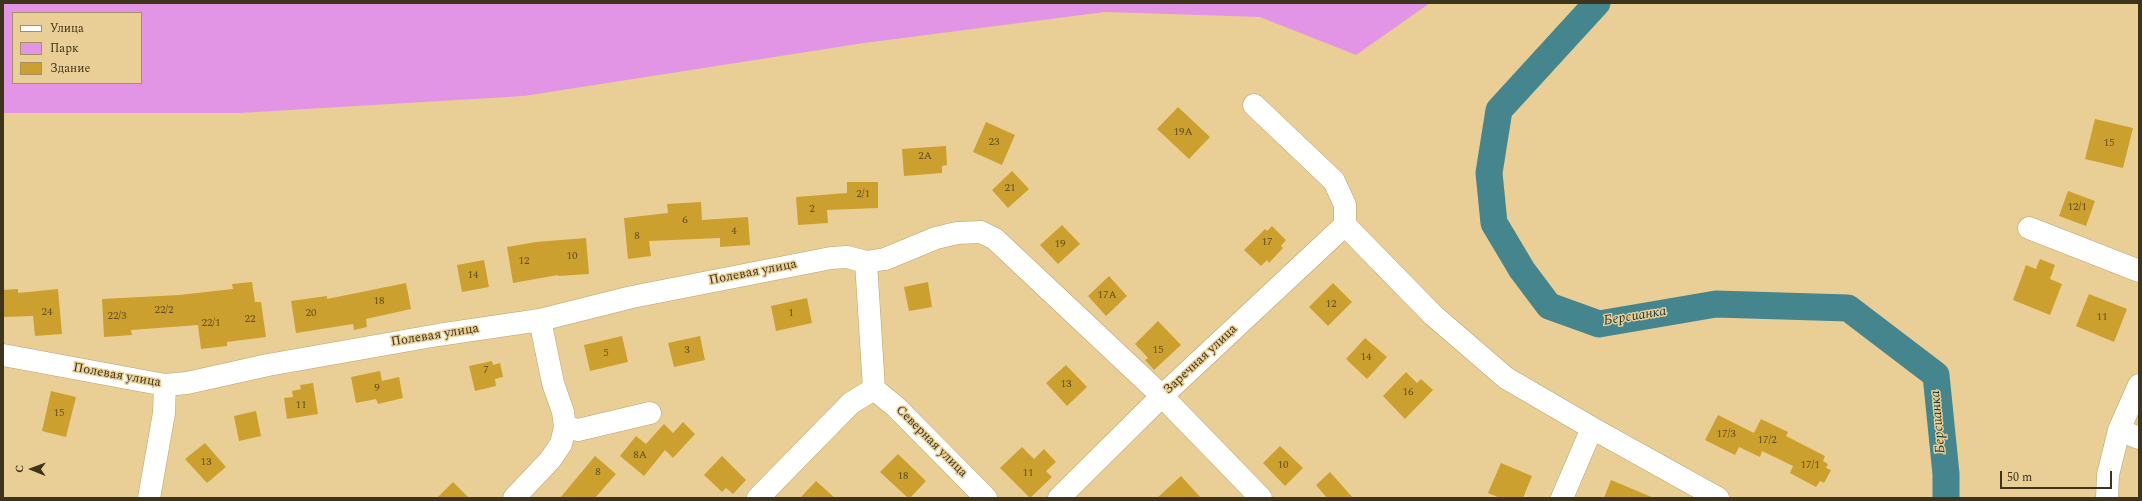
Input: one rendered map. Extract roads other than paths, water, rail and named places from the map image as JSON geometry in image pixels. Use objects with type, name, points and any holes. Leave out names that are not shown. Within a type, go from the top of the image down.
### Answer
[{"type":"street","points":[[1254,105],[1334,181],[1345,205],[1345,225],[1433,315],[1506,378],[1718,498]]},
{"type":"street","name":"Заречная улица","points":[[1060,498],[1162,396],[1345,225]]},
{"type":"street","points":[[2029,228],[2139,271]]},
{"type":"street","points":[[758,498],[851,403],[874,389],[866,262],[885,259],[917,245],[950,235],[970,231],[981,232],[995,239],[1162,396],[1262,498]]},
{"type":"street","name":"Полевая улица","points":[[3,355],[165,385],[187,383],[268,365],[438,334],[540,320],[632,297],[831,258],[847,257],[866,262]]},
{"type":"street","points":[[514,498],[550,460],[560,444],[565,427],[563,412],[553,383],[540,320]]},
{"type":"street","points":[[149,498],[164,413],[165,385]]},
{"type":"street","points":[[2107,498],[2108,476],[2119,430],[2139,385]]},
{"type":"street","name":"Северная улица","points":[[874,389],[896,407],[986,498]]},
{"type":"street","points":[[565,427],[578,430],[650,414]]},
{"type":"street","points":[[1562,498],[1592,428]]},
{"type":"street","points":[[2119,430],[2139,438]]},
{"type":"waterway","name":"Берсианка","points":[[1597,3],[1499,110],[1489,173],[1494,223],[1522,270],[1549,306],[1599,324],[1716,304],[1848,308],[1936,375],[1946,474],[1946,498]]}]
